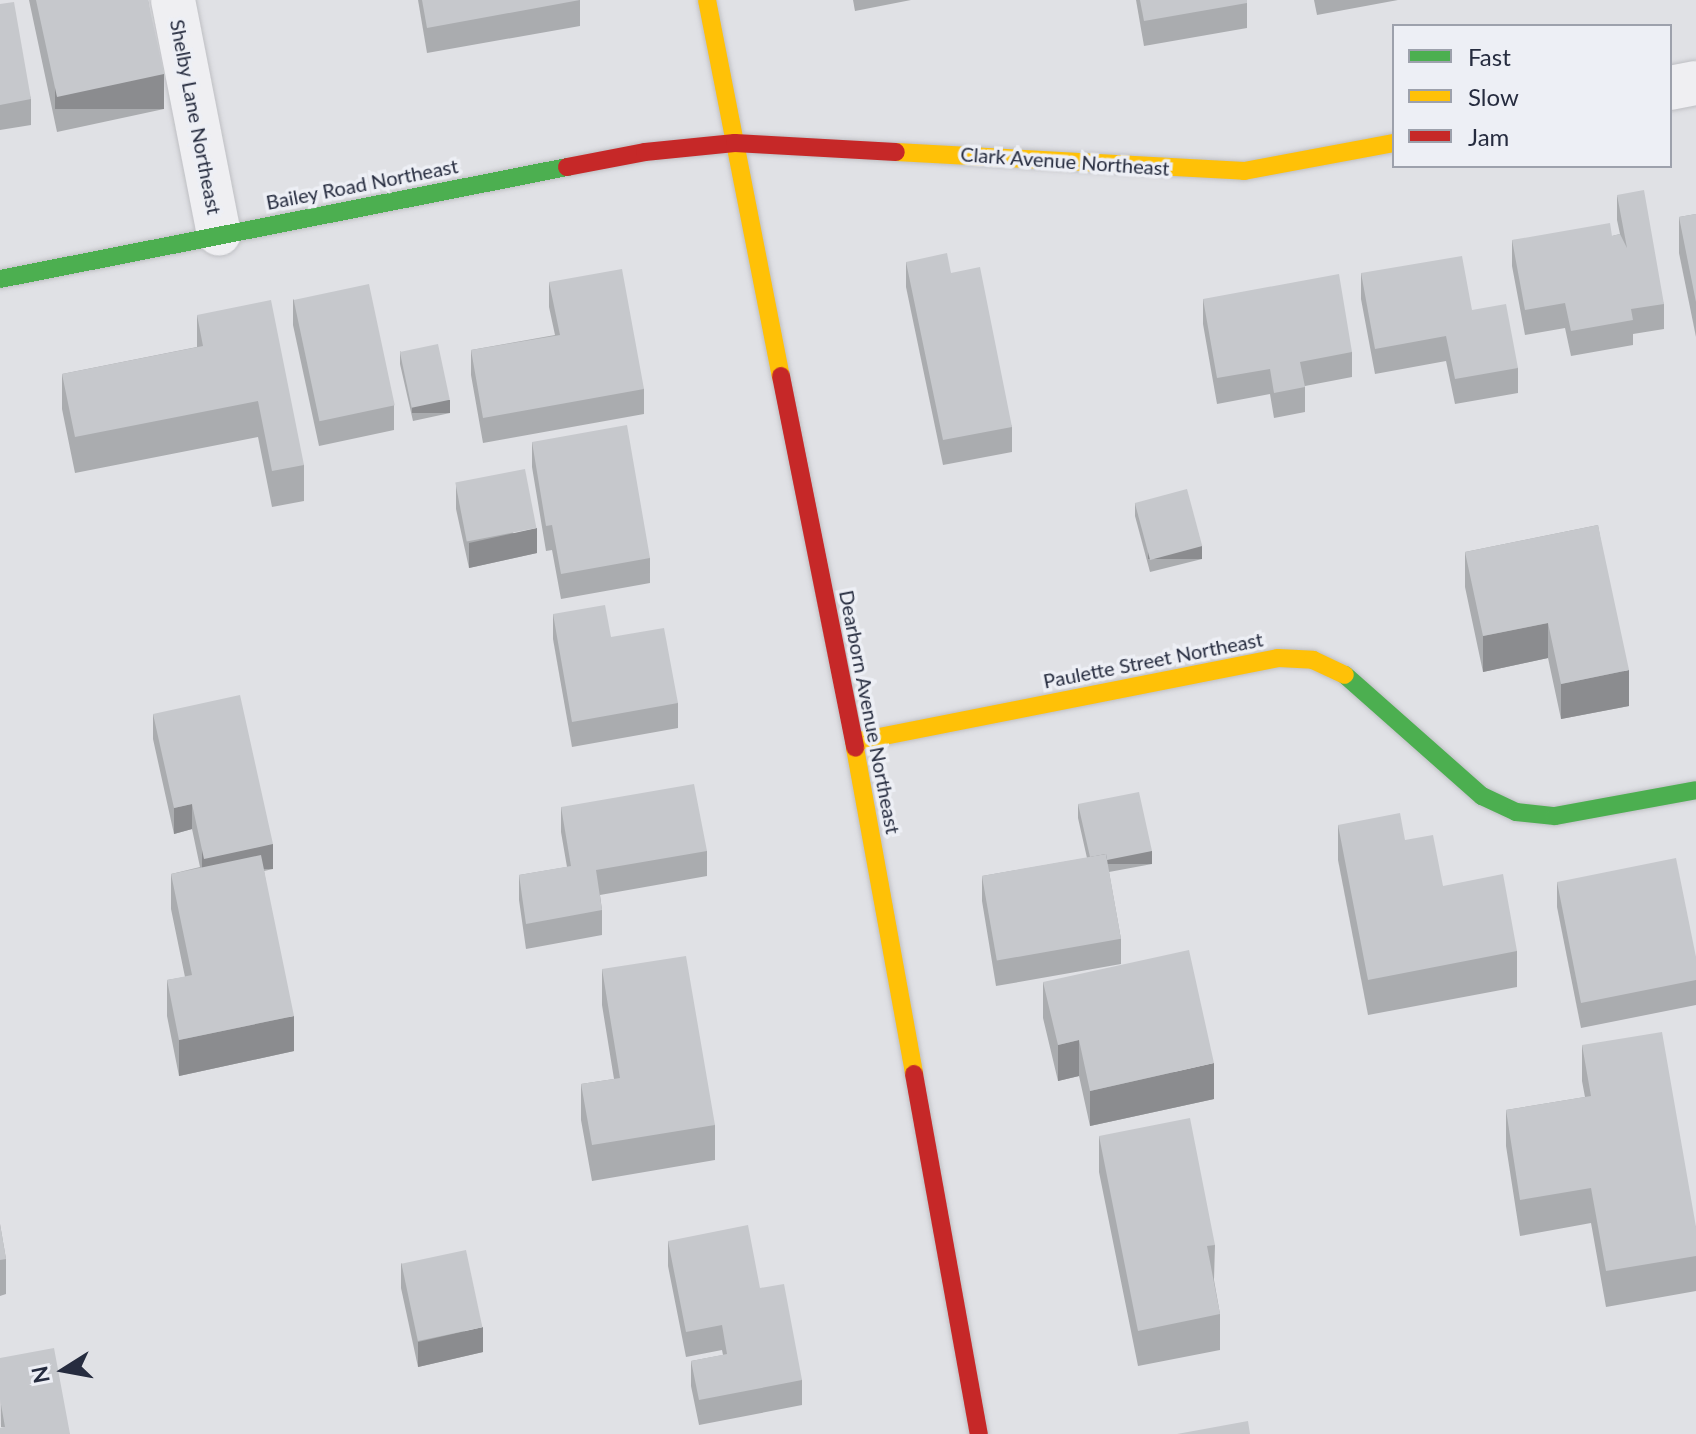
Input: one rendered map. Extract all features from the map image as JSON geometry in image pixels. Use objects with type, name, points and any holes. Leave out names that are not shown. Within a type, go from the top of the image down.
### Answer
[{"type":"street","name":"Shelby Lane Northeast","points":[[173,0],[219,234]]},
{"type":"street","name":"Dearborn Avenue Northeast","points":[[707,0],[854,742],[979,1434]]},
{"type":"street","points":[[1672,88],[1696,83]]},
{"type":"street","name":"Bailey Road Northeast","points":[[0,279],[645,152],[735,143]]},
{"type":"street","name":"Clark Avenue Northeast","points":[[735,143],[1244,171],[1392,143]]},
{"type":"street","name":"Paulette Street Northeast","points":[[854,742],[1278,658],[1313,660],[1338,669],[1482,796],[1516,812],[1555,816],[1696,790]]},
{"type":"building","points":[[36,0],[148,0],[164,74],[57,97]]},
{"type":"building","points":[[422,0],[580,0],[427,28]]},
{"type":"building","points":[[1140,0],[1247,0],[1247,3],[1144,21]]},
{"type":"building","points":[[14,2],[31,99],[0,105],[0,4]]},
{"type":"building","points":[[1644,190],[1664,304],[1631,309],[1633,320],[1571,331],[1565,303],[1525,310],[1512,240],[1610,223],[1612,236],[1620,234],[1627,248],[1617,195]]},
{"type":"building","points":[[1696,214],[1696,302],[1679,217]]},
{"type":"building","points":[[947,253],[951,273],[980,267],[1012,427],[943,440],[906,262]]},
{"type":"building","points":[[1462,256],[1472,310],[1506,304],[1518,368],[1455,379],[1446,336],[1375,349],[1361,273]]},
{"type":"building","points":[[622,269],[644,389],[483,418],[471,350],[560,335],[549,282]]},
{"type":"building","points":[[1339,274],[1352,352],[1300,362],[1305,387],[1274,393],[1270,369],[1217,378],[1203,299]]},
{"type":"building","points":[[369,284],[395,405],[319,421],[294,300]]},
{"type":"building","points":[[271,300],[304,465],[272,471],[258,401],[75,437],[62,374],[203,346],[197,315]]},
{"type":"building","points":[[438,344],[450,400],[412,408],[400,352]]},
{"type":"building","points":[[627,425],[650,558],[561,574],[552,525],[546,526],[532,442]]},
{"type":"building","points":[[525,469],[536,528],[467,541],[455,483]]},
{"type":"building","points":[[1187,489],[1202,546],[1150,560],[1135,503]]},
{"type":"building","points":[[1598,525],[1629,670],[1561,684],[1548,623],[1483,636],[1465,552]]},
{"type":"building","points":[[605,605],[611,637],[664,628],[678,703],[572,722],[553,614]]},
{"type":"building","points":[[240,695],[273,844],[204,859],[192,804],[174,808],[153,714]]},
{"type":"building","points":[[694,784],[707,851],[596,870],[602,910],[526,924],[519,875],[571,866],[561,807]]},
{"type":"building","points":[[1139,792],[1152,851],[1107,860],[1106,854],[1090,857],[1078,804]]},
{"type":"building","points":[[1400,813],[1405,840],[1433,835],[1443,886],[1503,874],[1517,951],[1368,980],[1338,825]]},
{"type":"building","points":[[1106,854],[1121,939],[997,961],[982,876]]},
{"type":"building","points":[[261,855],[294,1016],[179,1040],[167,980],[192,975],[171,874]]},
{"type":"building","points":[[1676,858],[1696,957],[1696,980],[1581,1003],[1557,882]]},
{"type":"building","points":[[1189,950],[1214,1063],[1090,1091],[1079,1040],[1058,1045],[1043,982]]},
{"type":"building","points":[[686,956],[715,1125],[592,1145],[581,1084],[620,1078],[602,969]]},
{"type":"building","points":[[1662,1032],[1696,1227],[1696,1256],[1606,1271],[1591,1188],[1520,1200],[1506,1110],[1591,1096],[1582,1045]]},
{"type":"building","points":[[1190,1118],[1215,1245],[1207,1246],[1220,1314],[1138,1331],[1099,1136]]},
{"type":"building","points":[[0,1224],[6,1259],[0,1260]]},
{"type":"building","points":[[748,1225],[760,1288],[784,1284],[802,1380],[699,1400],[691,1361],[727,1354],[722,1325],[686,1332],[668,1241]]},
{"type":"building","points":[[466,1250],[482,1327],[418,1341],[401,1264]]},
{"type":"building","points":[[54,1348],[70,1434],[0,1434],[0,1428],[5,1427],[0,1399],[0,1358]]},
{"type":"building","points":[[1248,1421],[1250,1434],[1177,1434]]},
{"type":"traffic: fast","points":[[0,279],[567,167]]},
{"type":"traffic: fast","points":[[1345,675],[1482,796],[1516,812],[1555,816],[1696,790]]},
{"type":"traffic: slow","points":[[707,0],[781,376]]},
{"type":"traffic: slow","points":[[896,152],[1244,171],[1392,143]]},
{"type":"traffic: slow","points":[[854,742],[1278,658],[1313,660],[1345,675]]},
{"type":"traffic: slow","points":[[855,748],[914,1074]]},
{"type":"traffic: jam","points":[[567,167],[645,152],[735,143],[896,152]]},
{"type":"traffic: jam","points":[[781,376],[855,748]]},
{"type":"traffic: jam","points":[[914,1074],[979,1434]]}]
